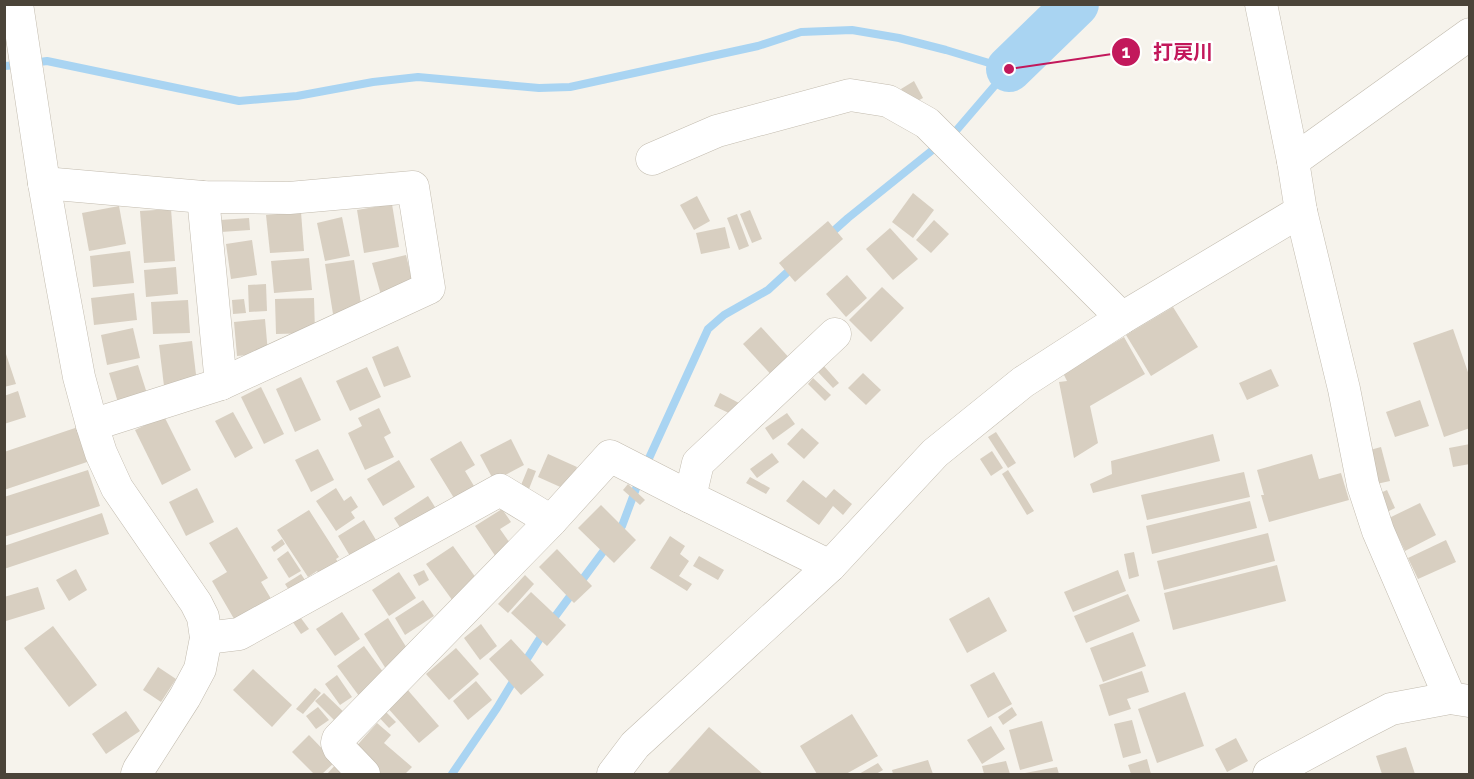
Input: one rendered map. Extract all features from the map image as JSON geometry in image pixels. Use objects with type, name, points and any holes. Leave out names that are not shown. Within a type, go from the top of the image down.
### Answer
[{"type":"street","points":[[17,4],[44,183],[79,377],[92,425],[101,453],[117,488],[196,603],[203,617],[206,638],[200,669],[138,774]]},
{"type":"street","points":[[1261,4],[1301,211],[1344,389],[1363,485],[1378,531],[1460,700],[1391,710],[1269,774]]},
{"type":"street","points":[[1293,161],[1470,34]]},
{"type":"street","points":[[652,159],[717,131],[850,95],[888,101],[927,123],[1122,318]]},
{"type":"street","points":[[44,183],[203,196],[289,198],[413,187],[429,288],[221,384],[92,425]]},
{"type":"street","points":[[203,196],[221,384]]},
{"type":"street","points":[[613,774],[634,745],[830,566],[935,453],[1023,382],[1122,318],[1301,211]]},
{"type":"street","points":[[690,497],[698,463],[835,334]]},
{"type":"street","points":[[364,774],[339,748],[338,739],[551,521],[610,456],[830,566]]},
{"type":"street","points":[[206,638],[239,634],[500,490],[551,521]]},
{"type":"building","points":[[914,81],[923,98],[910,105],[901,89]]},
{"type":"building","points":[[913,193],[934,210],[913,238],[892,222]]},
{"type":"building","points":[[697,196],[710,221],[694,230],[680,205]]},
{"type":"building","points":[[392,204],[399,247],[364,253],[357,210]]},
{"type":"building","points":[[119,206],[126,244],[89,251],[82,213]]},
{"type":"building","points":[[171,209],[175,261],[144,263],[140,211]]},
{"type":"building","points":[[750,210],[762,239],[752,243],[740,214]]},
{"type":"building","points":[[301,212],[304,251],[270,253],[266,215]]},
{"type":"building","points":[[737,214],[749,246],[739,250],[727,218]]},
{"type":"building","points":[[342,217],[350,256],[325,261],[317,223]]},
{"type":"building","points":[[249,218],[250,230],[221,232],[220,220]]},
{"type":"building","points":[[934,220],[949,234],[931,253],[916,240]]},
{"type":"building","points":[[828,221],[843,239],[795,282],[779,263]]},
{"type":"building","points":[[725,227],[730,248],[701,254],[696,233]]},
{"type":"building","points":[[890,228],[918,259],[893,280],[866,249]]},
{"type":"building","points":[[252,240],[257,275],[231,279],[226,244]]},
{"type":"building","points":[[130,251],[134,283],[93,287],[90,256]]},
{"type":"building","points":[[406,255],[414,287],[381,295],[372,263]]},
{"type":"building","points":[[309,258],[312,290],[274,293],[271,261]]},
{"type":"building","points":[[354,260],[362,310],[333,314],[325,264]]},
{"type":"building","points":[[176,267],[178,294],[146,297],[144,270]]},
{"type":"building","points":[[847,275],[867,298],[846,317],[826,294]]},
{"type":"building","points":[[266,284],[267,311],[249,312],[248,285]]},
{"type":"building","points":[[882,287],[904,308],[871,342],[849,320]]},
{"type":"building","points":[[134,293],[137,320],[94,325],[91,298]]},
{"type":"building","points":[[314,298],[315,333],[276,334],[275,299]]},
{"type":"building","points":[[244,299],[246,313],[233,314],[232,300]]},
{"type":"building","points":[[188,300],[190,333],[153,334],[151,302]]},
{"type":"building","points":[[1173,307],[1198,347],[1151,376],[1126,335]]},
{"type":"building","points":[[265,319],[268,353],[237,356],[234,322]]},
{"type":"building","points":[[761,327],[793,362],[775,379],[743,344]]},
{"type":"building","points":[[133,328],[140,358],[107,365],[101,335]]},
{"type":"building","points":[[1453,329],[1470,378],[1470,428],[1444,437],[1413,343]]},
{"type":"building","points":[[1124,337],[1145,374],[1090,406],[1098,443],[1074,458],[1059,382],[1067,381],[1063,373]]},
{"type":"building","points":[[192,341],[197,383],[164,386],[159,345]]},
{"type":"building","points":[[398,346],[411,377],[384,387],[372,357]]},
{"type":"building","points":[[4,348],[16,384],[4,387]]},
{"type":"building","points":[[138,365],[149,400],[120,409],[109,373]]},
{"type":"building","points":[[823,365],[839,383],[833,388],[817,371]]},
{"type":"building","points":[[367,367],[381,397],[350,411],[336,381]]},
{"type":"building","points":[[1271,369],[1279,386],[1247,400],[1239,383]]},
{"type":"building","points":[[863,373],[881,390],[866,405],[848,388]]},
{"type":"building","points":[[301,377],[321,420],[295,432],[276,389]]},
{"type":"building","points":[[813,378],[831,395],[825,401],[808,384]]},
{"type":"building","points":[[261,387],[284,434],[264,444],[241,397]]},
{"type":"building","points":[[18,391],[26,417],[4,424],[4,396]]},
{"type":"building","points":[[720,393],[739,403],[733,415],[714,406]]},
{"type":"building","points":[[1420,400],[1429,426],[1395,437],[1386,412]]},
{"type":"building","points":[[379,408],[391,433],[384,437],[394,457],[365,470],[348,433],[362,426],[358,418]]},
{"type":"building","points":[[233,412],[253,448],[235,458],[215,421]]},
{"type":"building","points":[[787,413],[795,424],[773,440],[765,428]]},
{"type":"building","points":[[164,416],[191,470],[162,485],[135,430]]},
{"type":"building","points":[[78,427],[90,461],[4,490],[4,452]]},
{"type":"building","points":[[802,428],[819,443],[804,459],[787,444]]},
{"type":"building","points":[[996,432],[1016,463],[1008,468],[988,437]]},
{"type":"building","points":[[1213,434],[1220,461],[1093,493],[1090,484],[1112,474],[1111,461]]},
{"type":"building","points":[[511,439],[524,465],[494,481],[480,455]]},
{"type":"building","points":[[461,441],[475,465],[465,471],[477,491],[457,503],[430,459]]},
{"type":"building","points":[[1470,444],[1470,464],[1453,467],[1449,448]]},
{"type":"building","points":[[1381,447],[1390,481],[1372,485],[1363,452]]},
{"type":"building","points":[[318,449],[334,480],[311,492],[295,460]]},
{"type":"building","points":[[992,451],[1003,468],[991,476],[980,459]]},
{"type":"building","points":[[772,453],[779,462],[757,478],[750,469]]},
{"type":"building","points":[[548,454],[577,467],[567,490],[538,477]]},
{"type":"building","points":[[1312,454],[1319,479],[1341,473],[1349,500],[1269,522],[1257,470]]},
{"type":"building","points":[[399,460],[415,487],[383,506],[367,479]]},
{"type":"building","points":[[528,468],[536,471],[527,494],[519,490]]},
{"type":"building","points":[[88,470],[100,506],[4,537],[4,497]]},
{"type":"building","points":[[1008,470],[1034,511],[1027,515],[1002,474]]},
{"type":"building","points":[[1244,472],[1250,497],[1147,520],[1141,495]]},
{"type":"building","points":[[750,477],[770,488],[766,494],[746,483]]},
{"type":"building","points":[[803,480],[826,498],[834,489],[852,504],[843,515],[833,506],[819,525],[786,501]]},
{"type":"building","points":[[628,484],[645,500],[640,505],[623,490]]},
{"type":"building","points":[[197,488],[214,522],[186,536],[169,502]]},
{"type":"building","points":[[336,488],[344,501],[351,496],[358,507],[351,512],[355,518],[336,531],[316,501]]},
{"type":"building","points":[[1387,490],[1395,508],[1385,513],[1376,495]]},
{"type":"building","points":[[428,496],[440,515],[406,537],[394,518]]},
{"type":"building","points":[[1250,501],[1257,528],[1152,554],[1146,526]]},
{"type":"building","points":[[1420,503],[1436,535],[1405,551],[1389,518]]},
{"type":"building","points":[[601,505],[636,540],[614,563],[578,528]]},
{"type":"building","points":[[502,509],[511,522],[500,529],[514,549],[498,560],[475,526]]},
{"type":"building","points":[[309,510],[339,557],[336,559],[341,567],[322,579],[317,571],[308,577],[277,530]]},
{"type":"building","points":[[102,513],[109,534],[4,569],[4,546]]},
{"type":"building","points":[[364,520],[379,545],[353,561],[338,536]]},
{"type":"building","points":[[237,527],[268,578],[261,582],[273,602],[237,624],[212,581],[227,572],[209,543]]},
{"type":"building","points":[[1268,533],[1275,561],[1164,590],[1157,561]]},
{"type":"building","points":[[670,536],[685,546],[680,554],[689,561],[679,576],[692,584],[687,591],[650,568]]},
{"type":"building","points":[[282,539],[285,544],[274,552],[271,547]]},
{"type":"building","points":[[1446,540],[1456,562],[1418,579],[1408,558]]},
{"type":"building","points":[[453,546],[484,589],[458,608],[426,564]]},
{"type":"building","points":[[557,549],[592,586],[574,603],[539,567]]},
{"type":"building","points":[[288,551],[301,571],[289,578],[277,559]]},
{"type":"building","points":[[1134,552],[1139,576],[1129,579],[1124,554]]},
{"type":"building","points":[[699,556],[724,570],[718,580],[693,566]]},
{"type":"building","points":[[1277,565],[1286,601],[1173,630],[1164,593]]},
{"type":"building","points":[[76,569],[87,590],[69,601],[56,580]]},
{"type":"building","points":[[424,570],[429,580],[419,586],[413,575]]},
{"type":"building","points":[[1118,570],[1126,591],[1073,612],[1064,592]]},
{"type":"building","points":[[399,572],[416,598],[389,616],[372,590]]},
{"type":"building","points":[[301,574],[309,586],[293,596],[285,584]]},
{"type":"building","points":[[525,575],[534,584],[508,613],[498,604]]},
{"type":"building","points":[[38,587],[45,609],[6,621],[4,597]]},
{"type":"building","points":[[531,592],[566,625],[547,646],[511,613]]},
{"type":"building","points":[[1128,594],[1140,621],[1086,643],[1074,616]]},
{"type":"building","points":[[989,597],[1007,631],[967,653],[949,619]]},
{"type":"building","points":[[423,600],[434,616],[405,635],[395,618]]},
{"type":"building","points":[[342,612],[360,639],[335,656],[316,629]]},
{"type":"building","points":[[298,614],[309,629],[301,634],[290,618]]},
{"type":"building","points":[[388,618],[410,653],[386,669],[364,634]]},
{"type":"building","points":[[481,624],[497,646],[480,660],[464,638]]},
{"type":"building","points":[[53,626],[97,685],[69,707],[24,648]]},
{"type":"building","points":[[1133,632],[1146,666],[1103,682],[1090,648]]},
{"type":"building","points":[[511,639],[544,675],[521,695],[489,659]]},
{"type":"building","points":[[364,646],[386,676],[359,696],[337,666]]},
{"type":"building","points":[[456,648],[479,674],[449,700],[426,674]]},
{"type":"building","points":[[158,667],[176,679],[161,702],[143,690]]},
{"type":"building","points":[[253,669],[292,705],[272,727],[233,690]]},
{"type":"building","points":[[1142,671],[1149,692],[1127,699],[1131,709],[1109,716],[1099,685]]},
{"type":"building","points":[[994,672],[1012,704],[988,718],[970,685]]},
{"type":"building","points":[[337,675],[352,697],[340,705],[325,684]]},
{"type":"building","points":[[476,681],[492,700],[468,720],[453,701]]},
{"type":"building","points":[[315,688],[321,693],[303,714],[296,709]]},
{"type":"building","points":[[406,688],[439,726],[419,743],[386,706]]},
{"type":"building","points":[[1185,692],[1204,746],[1157,763],[1138,709]]},
{"type":"building","points":[[324,693],[350,718],[341,727],[315,701]]},
{"type":"building","points":[[380,706],[396,722],[389,728],[374,712]]},
{"type":"building","points":[[318,707],[329,720],[316,729],[306,716]]},
{"type":"building","points":[[1012,707],[1017,715],[1003,725],[998,717]]},
{"type":"building","points":[[126,711],[140,731],[106,754],[92,734]]},
{"type":"building","points":[[852,714],[878,756],[846,774],[817,774],[800,746]]},
{"type":"building","points":[[1132,720],[1141,753],[1123,758],[1114,724]]},
{"type":"building","points":[[1042,721],[1053,761],[1020,770],[1009,730]]},
{"type":"building","points":[[377,723],[391,735],[384,743],[412,767],[405,774],[381,774],[353,750]]},
{"type":"building","points":[[991,726],[1005,749],[982,764],[967,740]]},
{"type":"building","points":[[709,727],[763,774],[667,774]]},
{"type":"building","points":[[309,735],[335,762],[322,774],[314,774],[292,752]]},
{"type":"building","points":[[1236,738],[1248,761],[1227,772],[1215,749]]},
{"type":"building","points":[[1406,747],[1415,774],[1382,774],[1376,756]]},
{"type":"building","points":[[1147,759],[1151,774],[1131,774],[1128,765]]},
{"type":"building","points":[[928,760],[933,774],[893,774],[892,770]]},
{"type":"building","points":[[1006,761],[1010,774],[984,774],[982,766]]},
{"type":"building","points":[[337,763],[346,774],[327,774]]},
{"type":"building","points":[[878,763],[883,770],[876,774],[859,774]]},
{"type":"building","points":[[1057,767],[1059,774],[1025,774],[1025,773]]},
{"type":"waterway","points":[[1009,69],[1076,4]]},
{"type":"waterway","points":[[32,63],[47,61],[239,101],[297,96],[373,82],[418,77],[539,88],[570,87],[758,46],[801,32],[852,30],[899,38],[1009,69],[950,136]]},
{"type":"waterway","points":[[4,66],[20,65]]},
{"type":"waterway","points":[[829,235],[940,144]]},
{"type":"waterway","points":[[645,467],[708,329],[724,315],[768,290],[793,267]]},
{"type":"waterway","points":[[617,533],[622,526],[640,478]]},
{"type":"waterway","points":[[551,622],[608,545]]},
{"type":"waterway","points":[[523,665],[544,632]]},
{"type":"waterway","points":[[452,774],[517,675]]},
{"type":"place","name":"打戻川","points":[[1009,69]]}]
